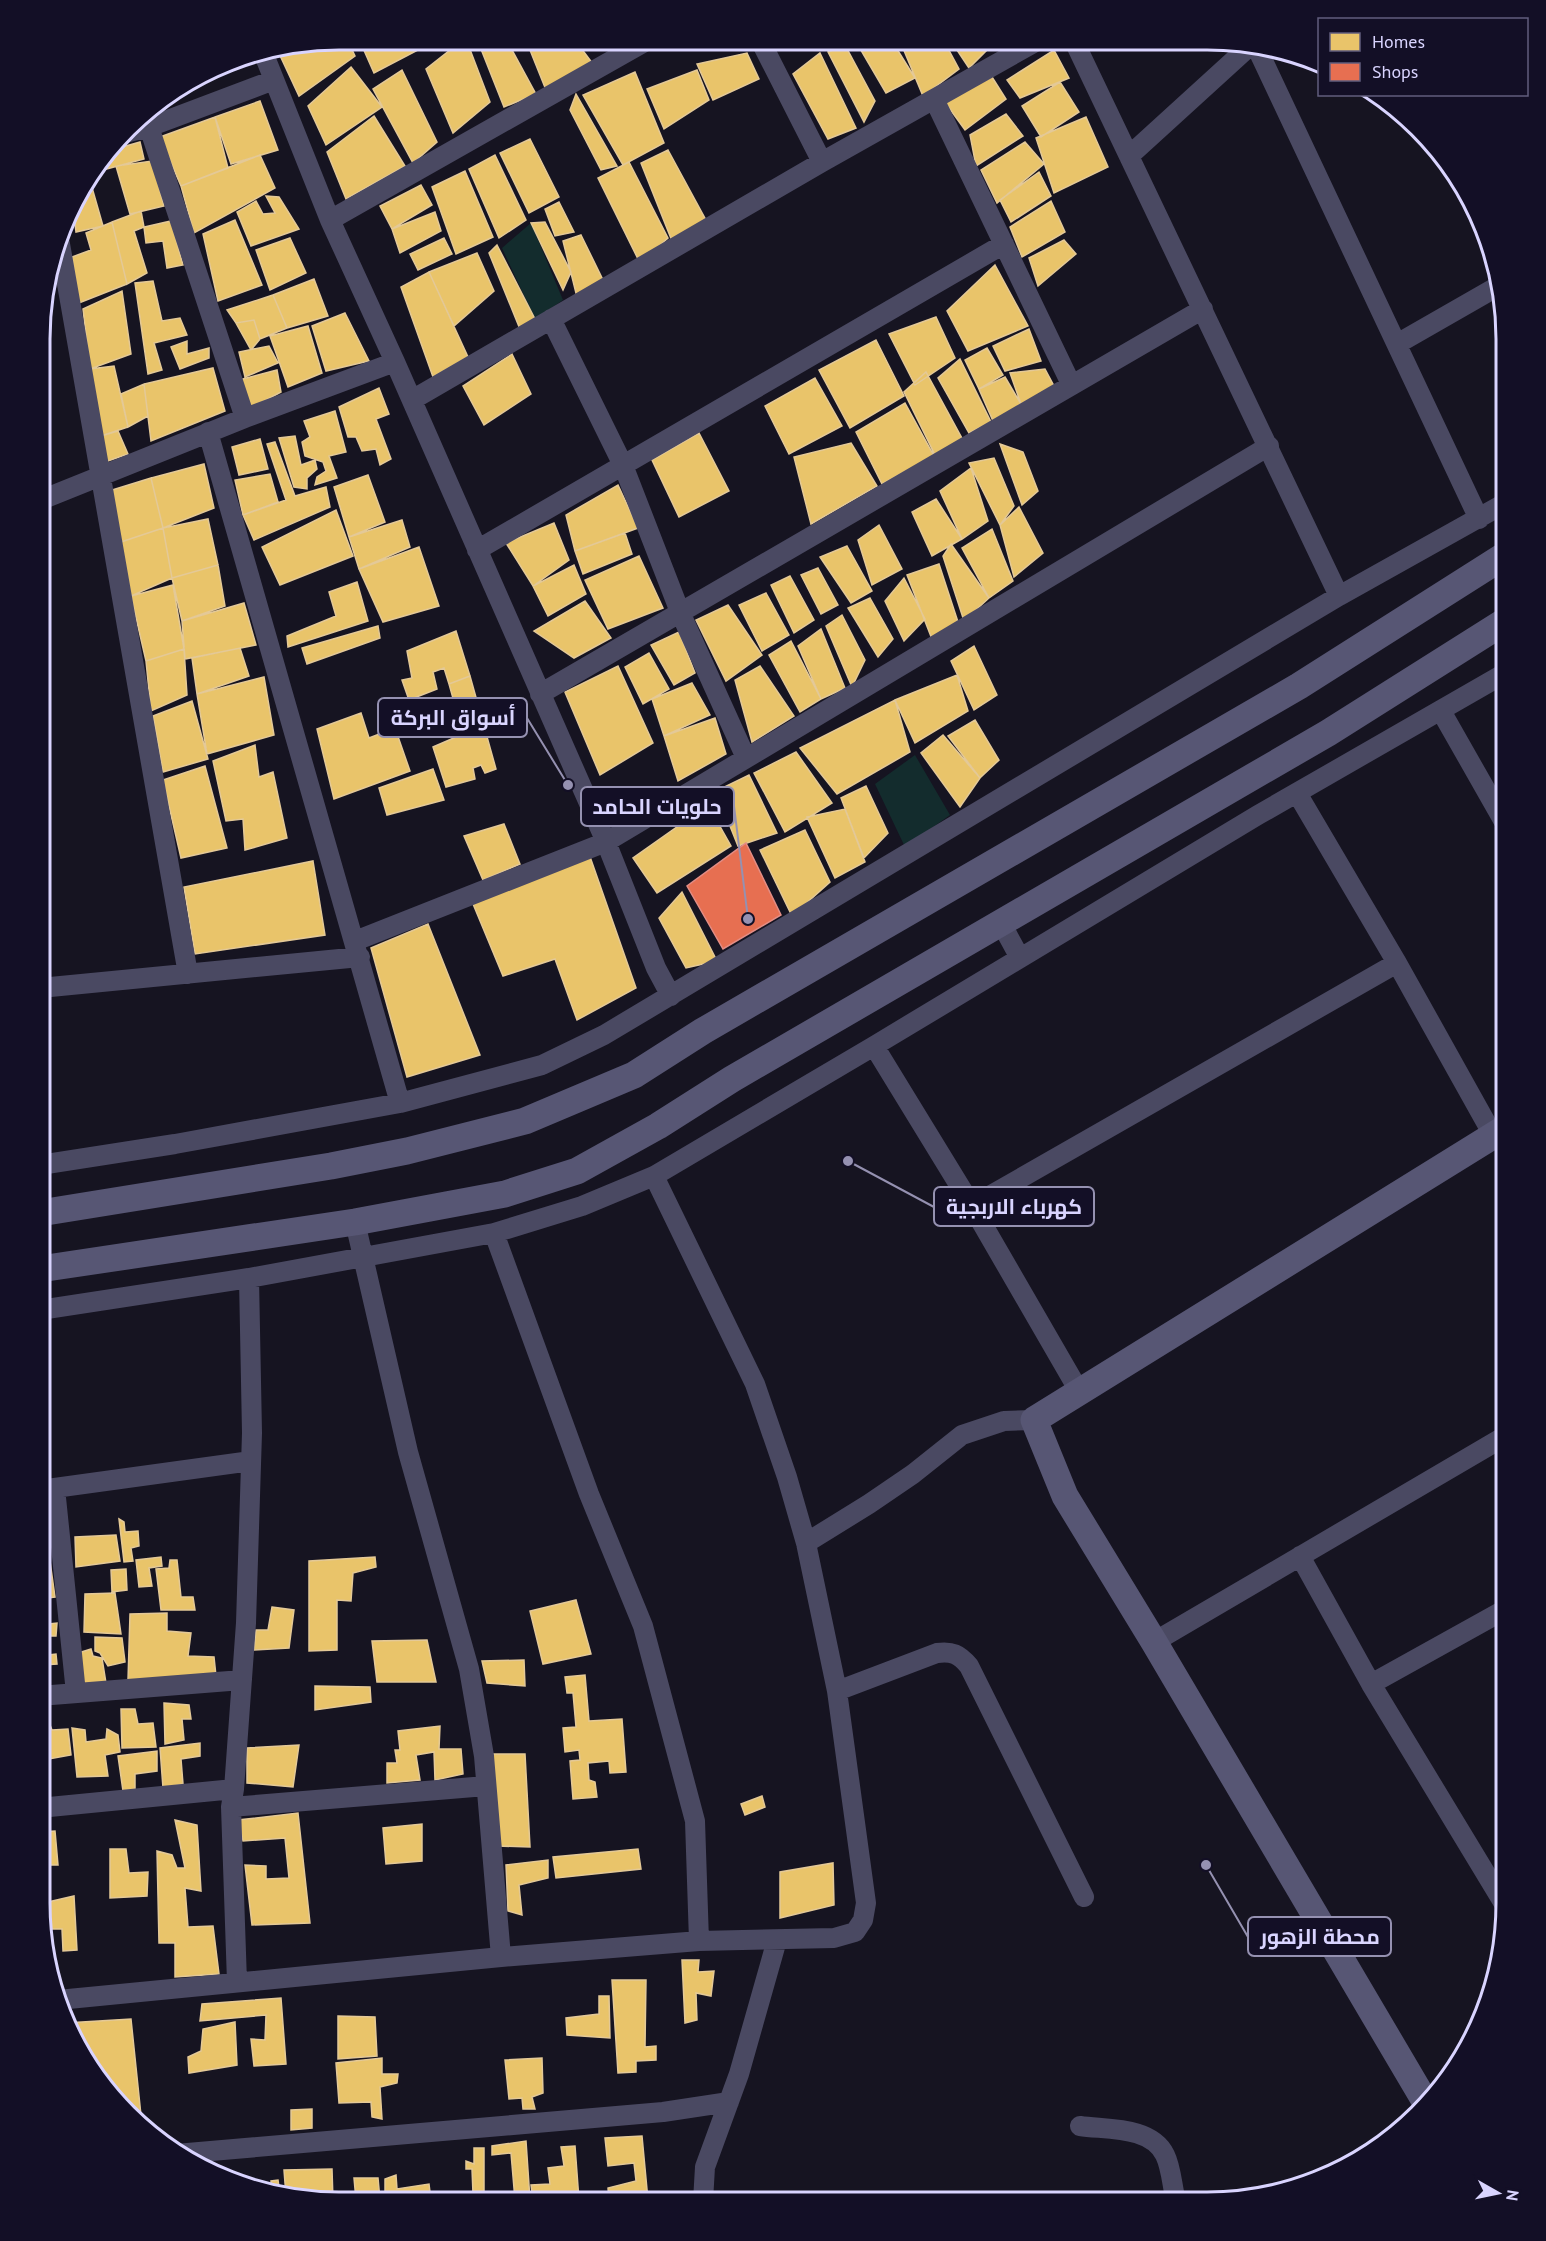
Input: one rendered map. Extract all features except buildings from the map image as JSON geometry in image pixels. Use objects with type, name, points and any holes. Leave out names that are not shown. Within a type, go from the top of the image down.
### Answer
[{"type":"main road","points":[[50,1211],[331,1166],[407,1151],[525,1121],[634,1075],[713,1025],[1299,686],[1496,561]]},
{"type":"main road","points":[[50,1268],[355,1222],[505,1194],[577,1171],[658,1126],[732,1079],[1328,733],[1496,627]]},
{"type":"main road","points":[[1422,2096],[1154,1642],[1065,1496],[1034,1419],[1496,1133]]},
{"type":"street","points":[[330,220],[630,50]]},
{"type":"street","points":[[765,50],[822,162]]},
{"type":"street","points":[[412,400],[822,162],[1021,50]]},
{"type":"street","points":[[1078,50],[1339,596]]},
{"type":"street","points":[[1129,156],[1245,52]]},
{"type":"street","points":[[1259,54],[1479,519]]},
{"type":"street","points":[[266,59],[330,220],[412,400],[606,842],[656,968],[670,996]]},
{"type":"street","points":[[139,129],[274,80]]},
{"type":"street","points":[[934,99],[1071,384]]},
{"type":"street","points":[[148,127],[245,418]]},
{"type":"street","points":[[477,550],[1004,244]]},
{"type":"street","points":[[62,255],[188,974]]},
{"type":"street","points":[[1397,344],[1492,289]]},
{"type":"street","points":[[540,694],[1203,309]]},
{"type":"street","points":[[551,319],[623,465],[680,612],[746,758]]},
{"type":"street","points":[[50,496],[208,432],[395,362]]},
{"type":"street","points":[[208,432],[358,949],[400,1103]]},
{"type":"street","points":[[50,987],[188,974],[358,949],[606,842],[1269,446]]},
{"type":"street","points":[[50,1163],[175,1144],[400,1103],[542,1065],[604,1035],[1339,596],[1496,509]]},
{"type":"street","points":[[50,1308],[249,1278],[494,1233],[582,1206],[654,1176],[1296,793],[1496,678]]},
{"type":"street","points":[[1441,711],[1496,808]]},
{"type":"street","points":[[1296,793],[1496,1124]]},
{"type":"street","points":[[1001,923],[1020,958]]},
{"type":"street","points":[[972,1206],[1397,963]]},
{"type":"street","points":[[874,1046],[972,1206],[1079,1391]]},
{"type":"street","points":[[67,1999],[501,1957],[699,1941],[834,1938],[855,1932],[863,1920],[866,1903],[837,1691],[806,1543],[756,1384],[654,1176]]},
{"type":"street","points":[[355,1222],[408,1452],[469,1669],[484,1756],[501,1957]]},
{"type":"street","points":[[494,1233],[589,1494],[643,1626],[695,1821],[699,1941]]},
{"type":"street","points":[[237,1982],[232,1798],[242,1680],[251,1461],[249,1278]]},
{"type":"street","points":[[806,1543],[913,1474],[962,1435],[1004,1421],[1034,1419]]},
{"type":"street","points":[[1154,1642],[1496,1441]]},
{"type":"street","points":[[50,1489],[251,1461]]},
{"type":"street","points":[[50,1504],[76,1693]]},
{"type":"street","points":[[1300,1556],[1371,1684],[1496,1890]]},
{"type":"street","points":[[1371,1684],[1496,1616]]},
{"type":"street","points":[[837,1691],[937,1653],[949,1652],[960,1655],[969,1666],[1084,1898]]},
{"type":"street","points":[[50,1695],[242,1680]]},
{"type":"street","points":[[50,1807],[486,1786]]},
{"type":"street","points":[[704,2192],[705,2167],[739,2074],[777,1940]]},
{"type":"street","points":[[193,2153],[663,2112],[729,2102]]},
{"type":"street","points":[[1080,2126],[1138,2133],[1155,2141],[1165,2156],[1174,2192]]},
{"type":"green space","points":[[531,223],[563,300],[535,319],[502,248]]},
{"type":"green space","points":[[915,755],[950,815],[905,847],[875,784]]},
{"type":"place","name":"أسواق البركة","points":[[568,785]]},
{"type":"place","name":"حلويات الحامد","points":[[748,919]]},
{"type":"place","name":"كهرباء الاربجية","points":[[848,1161]]},
{"type":"place","name":"محطة الزهور","points":[[1206,1865]]}]
